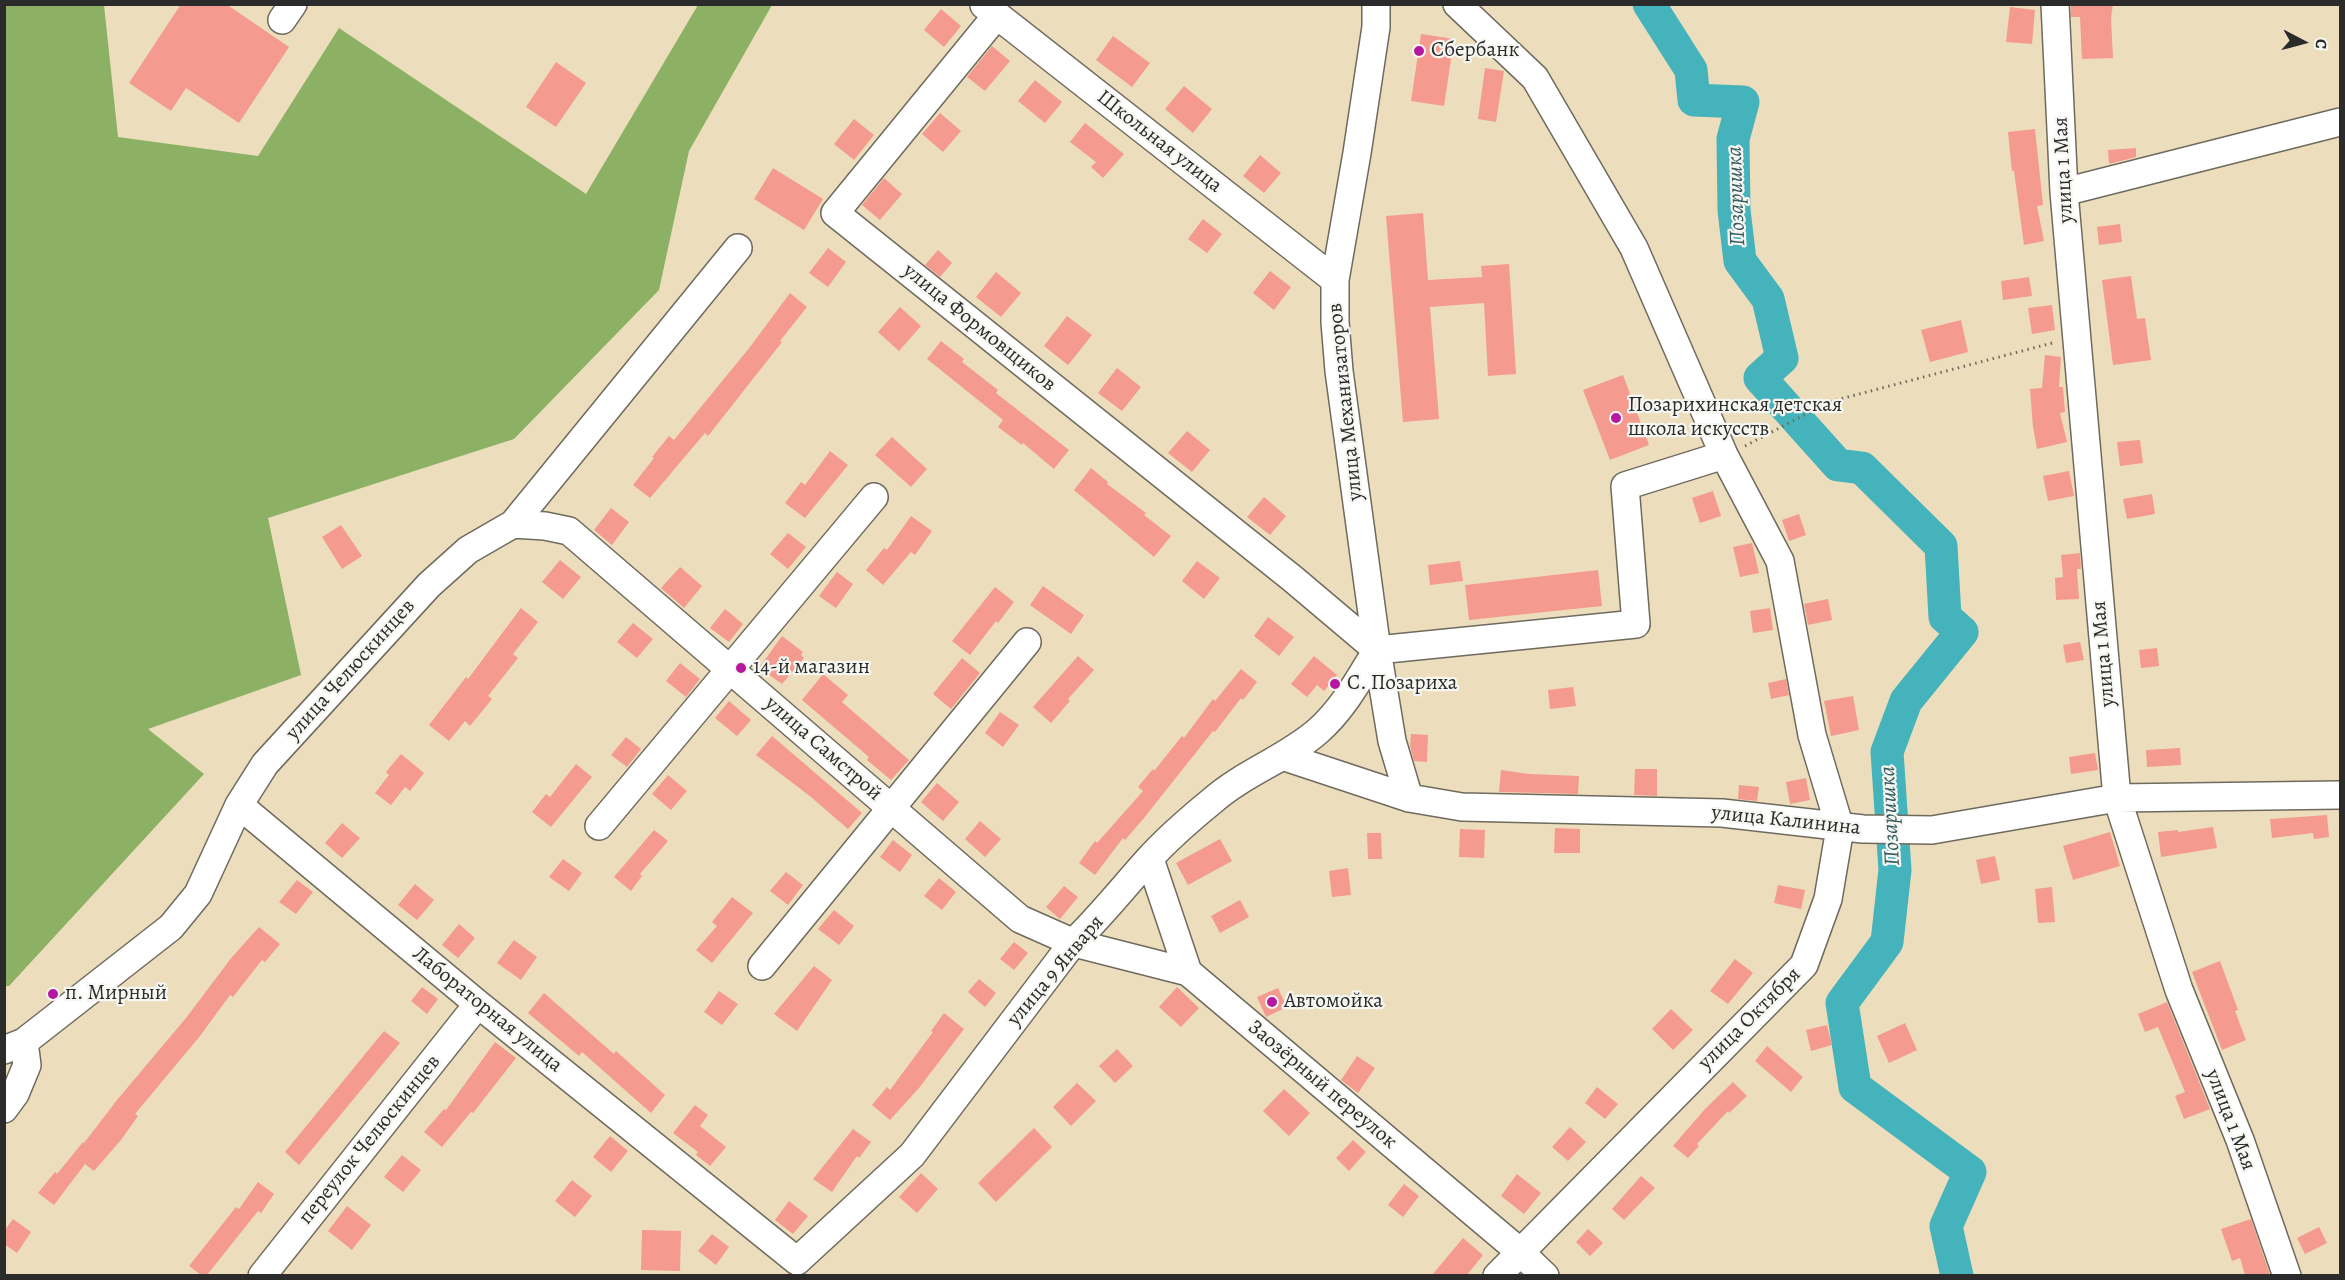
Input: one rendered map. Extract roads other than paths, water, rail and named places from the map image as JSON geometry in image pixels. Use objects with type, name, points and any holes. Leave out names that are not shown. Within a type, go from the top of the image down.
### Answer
[{"type":"street","name":"улица Механизаторов","points":[[1376,4],[1376,27],[1359,142],[1335,280],[1335,326],[1338,371],[1377,650],[1392,741],[1409,798]]},
{"type":"street","name":"улица Октября","points":[[1457,4],[1535,78],[1634,248],[1724,455],[1780,561],[1812,735],[1851,829],[1804,965],[1497,1275]]},
{"type":"street","name":"улица 1 Мая","points":[[2055,4],[2064,192],[2117,798],[2179,990],[2240,1140],[2287,1275]]},
{"type":"street","name":"Школьная улица","points":[[990,10],[1335,280]]},
{"type":"street","name":"улица Формовщиков","points":[[990,10],[835,213],[1345,621],[1377,650]]},
{"type":"street","points":[[2064,192],[2340,122]]},
{"type":"street","name":"улица Челюскинцев","points":[[4,1109],[15,1094],[27,1065],[14,1046],[153,942],[185,912],[209,873],[239,805],[265,764],[429,585],[468,550],[513,524],[738,248]]},
{"type":"street","points":[[1377,650],[1636,624],[1625,486],[1724,455]]},
{"type":"street","points":[[599,826],[874,497]]},
{"type":"street","name":"улица Самстрой","points":[[513,524],[545,526],[569,531],[1020,919],[1074,943]]},
{"type":"street","points":[[762,966],[1027,642]]},
{"type":"street","name":"улица 9 Января","points":[[804,1255],[912,1155],[1074,943],[1100,918],[1150,859],[1212,800],[1249,773],[1282,756],[1318,731],[1346,701],[1377,650]]},
{"type":"street","name":"улица Калинина","points":[[1282,756],[1409,798],[1462,807],[1722,813],[1851,829],[1932,830],[2117,798],[2340,795]]},
{"type":"street","name":"Лабораторная улица","points":[[239,805],[478,1004],[742,1217],[804,1255]]},
{"type":"street","points":[[1150,859],[1188,972]]},
{"type":"street","name":"Заозёрный переулок","points":[[1074,943],[1188,972],[1545,1275]]},
{"type":"street","name":"переулок Челюскинцев","points":[[261,1275],[478,1004]]},
{"type":"waterway","name":"Позаришка","points":[[1649,4],[1691,70],[1694,100],[1743,102],[1733,139],[1734,210],[1740,261],[1768,299],[1782,358],[1760,378],[1838,465],[1862,468],[1941,546],[1945,617],[1962,632],[1906,701],[1887,752],[1895,870],[1887,942],[1842,1003],[1855,1087],[1970,1172],[1946,1226],[1957,1276]]},
{"type":"place","name":"Сбербанк","points":[[1419,51]]},
{"type":"place","name":"Позарихинская детская школа искусств","points":[[1616,418]]},
{"type":"place","name":"14-й магазин","points":[[741,668]]},
{"type":"place","name":"С. Позариха","points":[[1335,684]]},
{"type":"place","name":"п. Мирный","points":[[53,994]]},
{"type":"place","name":"Автомойка","points":[[1272,1002]]}]
